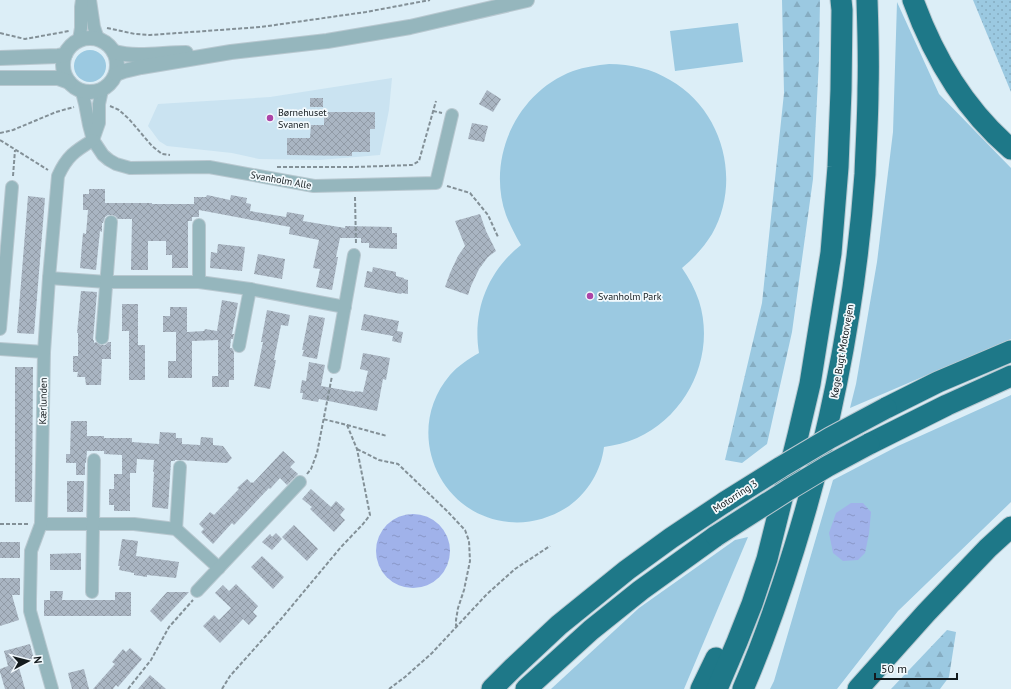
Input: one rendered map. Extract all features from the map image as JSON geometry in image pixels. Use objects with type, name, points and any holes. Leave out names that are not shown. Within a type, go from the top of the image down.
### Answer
[{"type":"highway","points":[[717,689],[752,604],[767,559],[810,384],[831,253],[838,167],[841,90],[841,0]]},
{"type":"highway","name":"Køge Bugt Motorvejen","points":[[743,689],[765,637],[805,514],[825,438],[849,311],[858,245],[864,174],[868,90],[867,0]]},
{"type":"highway","points":[[913,0],[933,50],[951,81],[976,114],[1000,140],[1011,149]]},
{"type":"highway","name":"Motorring 3","points":[[492,689],[559,625],[615,580],[671,538],[725,502],[830,438],[886,408],[938,382],[1011,351]]},
{"type":"highway","points":[[526,689],[591,630],[641,590],[716,536],[828,466],[947,405],[1011,376]]},
{"type":"highway","points":[[701,689],[719,651],[756,558],[775,526]]},
{"type":"highway","points":[[858,689],[926,613],[988,548],[1011,528]]},
{"type":"street","points":[[82,0],[80,34],[65,54],[63,69],[69,82],[84,98],[88,93],[95,92],[100,97]]},
{"type":"street","points":[[90,0],[96,33],[114,52],[117,63],[116,74],[113,81],[100,97],[99,123],[93,140]]},
{"type":"street","points":[[116,74],[124,71],[231,52],[327,41],[410,27],[526,0]]},
{"type":"street","points":[[80,34],[89,38],[96,33]]},
{"type":"street","points":[[114,52],[139,55],[231,52]]},
{"type":"street","points":[[0,58],[51,57],[65,54]]},
{"type":"street","points":[[0,78],[58,78],[69,82]]},
{"type":"street","name":"Svanholm Alle","points":[[84,98],[88,125],[93,140],[103,155],[109,160],[116,164],[130,168],[209,167],[314,186],[436,183]]},
{"type":"street","points":[[436,183],[452,115]]},
{"type":"street","name":"Kærlunden","points":[[52,689],[30,611],[31,551],[41,524],[44,352],[49,278],[58,176],[63,164],[71,155],[93,140]]},
{"type":"street","points":[[0,329],[12,187]]},
{"type":"street","points":[[102,338],[111,222]]},
{"type":"street","points":[[199,225],[199,282]]},
{"type":"street","points":[[334,367],[354,255]]},
{"type":"street","points":[[49,278],[107,282],[199,282],[250,289],[345,307]]},
{"type":"street","points":[[239,346],[250,289]]},
{"type":"street","points":[[0,349],[44,352]]},
{"type":"street","points":[[92,592],[94,460]]},
{"type":"street","points":[[176,529],[180,467]]},
{"type":"street","points":[[197,591],[300,482]]},
{"type":"street","points":[[41,524],[134,524],[176,529],[219,568]]},
{"type":"path","points":[[96,33],[102,26],[142,35],[261,27],[366,12],[430,0]]},
{"type":"path","points":[[0,33],[25,39],[44,36],[80,34]]},
{"type":"path","points":[[100,97],[108,105],[119,110],[129,119],[152,146],[162,154],[176,157]]},
{"type":"path","points":[[0,133],[14,130],[84,98]]},
{"type":"path","points":[[271,167],[412,165],[419,161],[436,101]]},
{"type":"path","points":[[0,140],[58,176]]},
{"type":"path","points":[[12,187],[15,150]]},
{"type":"path","points":[[354,255],[356,248],[355,167]]},
{"type":"path","points":[[436,183],[470,192],[488,215],[498,237]]},
{"type":"path","points":[[300,482],[311,469],[317,453],[334,367]]},
{"type":"path","points":[[324,419],[388,436]]},
{"type":"path","points":[[222,689],[230,676],[281,619],[340,547],[370,515],[357,449],[347,425]]},
{"type":"path","points":[[357,449],[378,460],[398,464],[465,530],[469,541],[470,561],[464,590],[458,608],[456,626]]},
{"type":"path","points":[[0,524],[41,524]]},
{"type":"path","points":[[389,689],[432,653],[487,594],[515,569],[550,546]]},
{"type":"path","points":[[128,689],[151,660],[169,627],[197,596],[197,591]]},
{"type":"shaded area","name":"Børnehuset Svanen","points":[[392,78],[389,110],[380,155],[319,160],[259,159],[232,153],[167,146],[159,141],[148,126],[158,104],[270,97]]},
{"type":"green space","points":[[782,0],[820,0],[819,59],[813,179],[792,332],[767,444],[742,463],[725,460],[762,303],[784,93]]},
{"type":"green space","points":[[973,0],[1011,0],[1011,92]]},
{"type":"green space","points":[[897,2],[939,94],[1011,168],[1011,339],[850,408],[856,384],[877,262],[893,132]]},
{"type":"green space","points":[[738,23],[743,62],[675,71],[670,31]]},
{"type":"green space","points":[[87,50],[93,50],[103,57],[106,66],[105,72],[99,79],[93,82],[87,82],[77,75],[74,69],[74,63],[81,53]]},
{"type":"green space","name":"Svanholm Park","points":[[609,64],[633,66],[649,70],[670,80],[688,93],[703,109],[714,128],[722,148],[726,170],[726,192],[721,213],[712,234],[706,243],[682,268],[692,284],[699,301],[703,321],[704,342],[700,362],[694,381],[684,399],[671,414],[655,428],[637,438],[625,443],[604,447],[597,473],[588,488],[569,506],[548,517],[525,522],[509,522],[484,516],[463,504],[446,487],[435,466],[429,444],[429,420],[436,397],[450,375],[463,363],[479,353],[477,337],[478,322],[485,293],[491,280],[509,255],[521,245],[506,215],[501,193],[500,171],[504,150],[511,130],[522,111],[536,94],[553,81],[582,68]]},
{"type":"green space","points":[[1011,395],[1011,502],[898,611],[837,689],[770,689],[774,681],[833,480],[898,446]]},
{"type":"green space","points":[[748,537],[684,689],[551,689],[639,608],[735,540]]},
{"type":"green space","points":[[947,630],[956,632],[949,677],[940,689],[891,689]]},
{"type":"water","points":[[851,503],[863,503],[871,512],[869,534],[865,553],[858,560],[843,561],[833,553],[829,533],[836,513]]},
{"type":"water","points":[[413,514],[434,520],[444,530],[450,551],[444,572],[434,582],[413,588],[392,582],[382,572],[376,551],[382,530],[392,520]]},
{"type":"building","points":[[487,90],[501,99],[493,112],[479,104]]},
{"type":"building","points":[[310,98],[323,98],[323,107],[310,107]]},
{"type":"building","points":[[324,112],[375,112],[375,129],[370,129],[370,152],[352,152],[352,156],[287,155],[287,138],[310,138],[311,125],[324,125]]},
{"type":"building","points":[[472,123],[488,126],[484,142],[468,139]]},
{"type":"building","points":[[89,189],[105,189],[105,203],[194,204],[194,197],[206,197],[207,195],[230,200],[231,195],[247,198],[246,203],[251,204],[250,211],[286,217],[287,212],[304,215],[303,221],[345,228],[345,226],[392,227],[392,233],[397,233],[397,249],[369,248],[369,243],[361,243],[361,238],[340,238],[332,290],[316,287],[320,269],[313,268],[319,240],[289,234],[290,227],[199,210],[199,217],[192,217],[192,221],[188,221],[188,268],[172,268],[172,255],[166,255],[166,241],[148,241],[148,270],[131,270],[132,219],[118,219],[115,216],[108,215],[102,223],[102,232],[100,231],[96,270],[80,268],[83,233],[86,234],[88,210],[83,210],[83,194],[89,194]]},
{"type":"building","points":[[28,196],[45,198],[34,334],[17,333]]},
{"type":"building","points":[[480,214],[486,231],[496,251],[488,257],[479,269],[468,295],[445,287],[458,256],[465,246],[455,221]]},
{"type":"building","points":[[218,244],[245,247],[242,271],[210,268],[211,252],[217,253]]},
{"type":"building","points":[[258,254],[285,259],[282,279],[254,274]]},
{"type":"building","points":[[373,267],[396,272],[396,276],[408,280],[408,294],[364,287],[367,271],[372,272]]},
{"type":"building","points":[[81,291],[97,292],[94,343],[96,342],[101,345],[105,345],[108,342],[111,342],[111,359],[102,359],[101,385],[86,385],[85,377],[77,377],[78,372],[73,372],[73,356],[78,356],[77,333]]},
{"type":"building","points":[[222,300],[238,303],[232,334],[234,334],[233,339],[231,339],[230,348],[232,348],[234,352],[234,380],[229,380],[229,387],[212,387],[212,376],[218,376],[218,340],[192,341],[192,378],[168,378],[168,361],[176,361],[176,332],[163,332],[163,316],[170,316],[170,307],[187,307],[187,332],[204,331],[205,329],[217,331]]},
{"type":"building","points":[[122,304],[138,304],[138,345],[145,345],[145,380],[129,380],[129,331],[122,331]]},
{"type":"building","points":[[267,310],[290,315],[288,326],[281,325],[270,389],[254,386],[263,342],[261,342]]},
{"type":"building","points":[[364,314],[399,321],[397,331],[403,332],[401,343],[392,341],[393,336],[361,330]]},
{"type":"building","points":[[309,315],[325,318],[317,359],[302,356]]},
{"type":"building","points":[[363,353],[390,358],[386,380],[383,379],[377,411],[319,399],[318,402],[302,399],[303,393],[300,393],[302,380],[306,381],[309,362],[325,365],[321,386],[363,392],[368,371],[360,369]]},
{"type":"building","points":[[15,367],[33,367],[32,502],[15,502]]},
{"type":"building","points":[[71,421],[87,421],[87,436],[104,436],[104,438],[132,438],[132,442],[159,444],[160,432],[176,433],[176,438],[182,438],[182,444],[200,445],[201,437],[213,438],[213,445],[223,446],[232,458],[227,463],[180,460],[171,461],[168,509],[152,507],[154,460],[137,459],[136,473],[130,473],[130,511],[114,511],[114,505],[109,505],[109,489],[114,489],[114,474],[122,474],[122,455],[104,454],[104,451],[87,451],[85,475],[76,475],[76,463],[66,463],[66,454],[70,454]]},
{"type":"building","points":[[283,451],[295,462],[290,467],[298,474],[287,485],[280,478],[234,525],[232,523],[213,544],[201,532],[204,529],[199,524],[210,512],[214,515],[239,489],[237,488],[247,479],[253,483]]},
{"type":"building","points":[[67,481],[84,481],[83,512],[67,512]]},
{"type":"building","points":[[311,489],[331,507],[336,501],[345,509],[340,515],[345,520],[334,532],[310,509],[312,507],[302,499]]},
{"type":"building","points":[[294,525],[318,549],[307,561],[282,537]]},
{"type":"building","points":[[276,533],[282,539],[272,550],[262,542],[270,534],[272,537]]},
{"type":"building","points":[[122,539],[138,541],[136,556],[179,562],[176,578],[147,575],[147,577],[134,575],[134,573],[119,570],[120,566],[118,566]]},
{"type":"building","points":[[0,542],[20,542],[20,558],[0,558]]},
{"type":"building","points":[[81,553],[81,570],[50,570],[50,554]]},
{"type":"building","points":[[262,556],[284,577],[273,589],[251,567]]},
{"type":"building","points":[[0,578],[20,578],[20,595],[12,595],[19,620],[0,626]]},
{"type":"building","points":[[236,584],[258,606],[253,612],[257,616],[249,625],[243,619],[220,643],[203,626],[214,615],[219,620],[231,608],[215,593],[223,585],[229,591]]},
{"type":"building","points":[[50,591],[63,591],[62,600],[115,600],[115,592],[131,592],[131,616],[44,616],[44,600],[50,600]]},
{"type":"building","points":[[167,592],[189,592],[161,622],[150,611]]},
{"type":"building","points":[[30,644],[34,659],[18,664],[25,689],[5,689],[0,672],[0,669],[8,666],[4,651]]},
{"type":"building","points":[[130,648],[142,659],[118,687],[116,685],[113,689],[93,689],[115,664],[112,662],[123,649],[126,652]]},
{"type":"building","points":[[84,669],[89,689],[72,689],[68,673]]},
{"type":"building","points":[[150,675],[166,689],[138,689]]},
{"type":"place","name":"Børnehuset Svanen","points":[[270,118]]},
{"type":"place","name":"Svanholm Park","points":[[590,296]]}]
